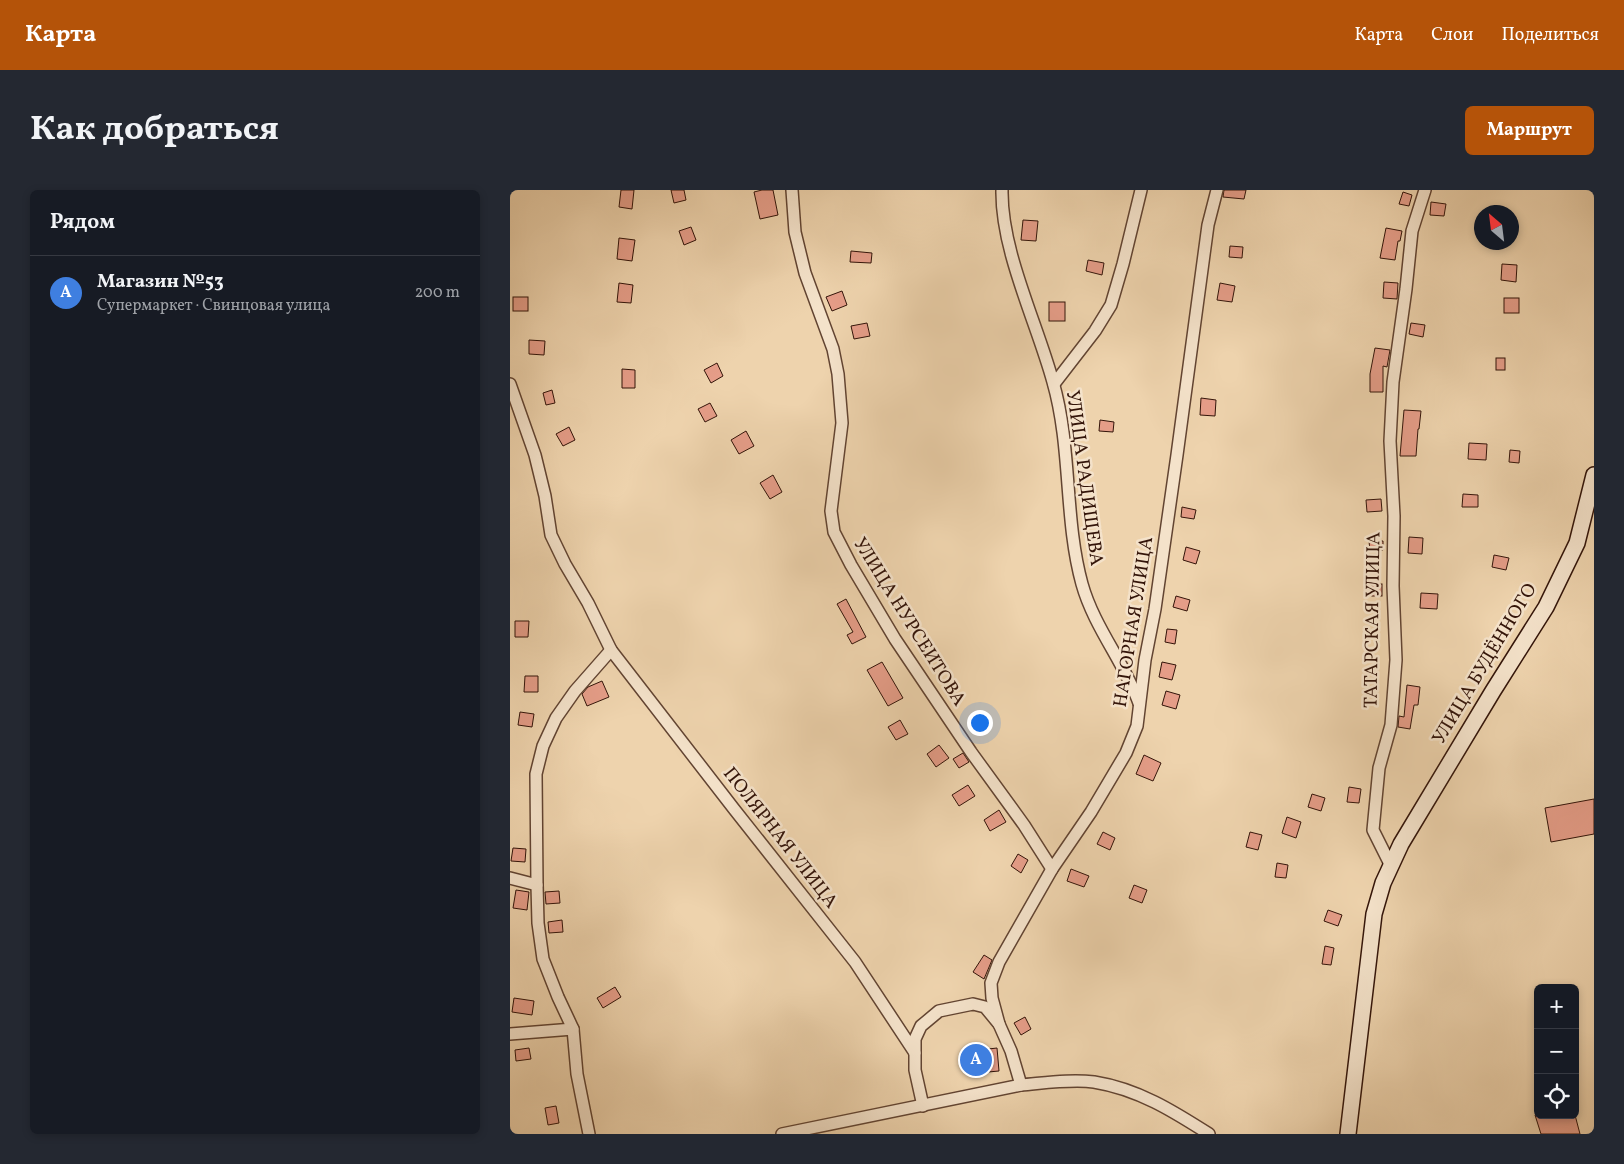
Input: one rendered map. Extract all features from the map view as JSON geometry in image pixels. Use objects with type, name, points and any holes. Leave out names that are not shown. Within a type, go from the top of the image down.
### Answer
[{"type":"street","name":"УЛИЦА НУРСЕИТОВА","points":[[792,190],[795,232],[805,273],[833,349],[838,374],[842,423],[831,511],[834,532],[851,566],[896,639],[971,752],[1024,824],[1052,869]]},
{"type":"street","name":"УЛИЦА РАДИЩЕВА","points":[[1002,190],[1002,203],[1012,256],[1054,384],[1064,435],[1073,533],[1082,584],[1096,620],[1132,685],[1139,705]]},
{"type":"street","points":[[1054,384],[1095,331],[1111,305],[1141,190]]},
{"type":"street","name":"НАГОРНАЯ УЛИЦА","points":[[999,1024],[992,998],[991,983],[999,962],[1052,869],[1091,812],[1126,753],[1137,726],[1145,660],[1155,608],[1177,455],[1208,226],[1216,190]]},
{"type":"street","name":"ТАТАРСКАЯ УЛИЦА","points":[[1391,866],[1373,830],[1379,768],[1391,725],[1396,660],[1393,586],[1394,516],[1390,441],[1393,382],[1412,231],[1425,190]]},
{"type":"street","name":"ПОЛЯРНАЯ УЛИЦА","points":[[510,384],[535,455],[545,496],[551,535],[611,650],[722,795],[855,962],[915,1053]]},
{"type":"street","name":"УЛИЦА БУДЁННОГО","points":[[1391,866],[1401,844],[1429,796],[1546,607],[1577,543],[1594,475]]},
{"type":"street","points":[[589,1134],[578,1074],[573,1029],[543,959],[538,923],[536,774],[543,746],[556,718],[575,690],[611,650]]},
{"type":"street","points":[[1348,1134],[1374,914],[1383,883],[1391,866]]},
{"type":"street","points":[[510,878],[537,885]]},
{"type":"street","points":[[923,1106],[915,1070],[915,1040],[921,1026],[939,1011],[972,1004],[985,1007],[999,1024],[1011,1051],[1021,1085]]},
{"type":"street","points":[[510,1034],[573,1029]]},
{"type":"street","points":[[782,1134],[1021,1085],[1053,1082],[1093,1082],[1133,1091],[1166,1107],[1209,1134]]},
{"type":"building","points":[[621,190],[634,190],[632,209],[619,207]]},
{"type":"building","points":[[671,190],[684,190],[686,200],[674,203]]},
{"type":"building","points":[[773,190],[778,215],[760,219],[754,192]]},
{"type":"building","points":[[1224,190],[1246,190],[1244,199],[1223,197]]},
{"type":"building","points":[[1403,192],[1412,195],[1409,206],[1399,204]]},
{"type":"building","points":[[1431,202],[1446,204],[1444,216],[1430,215]]},
{"type":"building","points":[[1023,220],[1038,221],[1036,241],[1021,240]]},
{"type":"building","points":[[691,227],[696,240],[684,245],[679,231]]},
{"type":"building","points":[[1386,228],[1402,231],[1400,241],[1398,241],[1395,260],[1380,258]]},
{"type":"building","points":[[619,238],[635,240],[632,261],[617,259]]},
{"type":"building","points":[[1230,246],[1243,247],[1242,258],[1229,257]]},
{"type":"building","points":[[851,251],[872,253],[871,263],[850,262]]},
{"type":"building","points":[[1088,260],[1104,263],[1102,275],[1086,271]]},
{"type":"building","points":[[1502,264],[1517,265],[1516,282],[1501,280]]},
{"type":"building","points":[[1384,282],[1398,283],[1397,299],[1383,298]]},
{"type":"building","points":[[619,283],[633,285],[631,303],[617,302]]},
{"type":"building","points":[[1220,283],[1235,286],[1232,302],[1217,300]]},
{"type":"building","points":[[842,291],[847,305],[832,311],[826,297]]},
{"type":"building","points":[[513,297],[528,297],[528,311],[513,311]]},
{"type":"building","points":[[1504,298],[1519,298],[1519,313],[1504,313]]},
{"type":"building","points":[[1049,302],[1065,302],[1065,321],[1049,321]]},
{"type":"building","points":[[867,323],[870,336],[854,339],[851,326]]},
{"type":"building","points":[[1411,323],[1425,325],[1423,337],[1409,334]]},
{"type":"building","points":[[529,340],[545,341],[544,355],[529,354]]},
{"type":"building","points":[[1375,348],[1390,350],[1387,367],[1383,366],[1383,392],[1370,392],[1370,374]]},
{"type":"building","points":[[1496,358],[1505,358],[1505,370],[1496,370]]},
{"type":"building","points":[[717,363],[723,376],[711,383],[704,370]]},
{"type":"building","points":[[622,369],[635,370],[635,388],[622,388]]},
{"type":"building","points":[[552,390],[555,403],[546,405],[543,393]]},
{"type":"building","points":[[1201,398],[1216,400],[1215,416],[1200,415]]},
{"type":"building","points":[[710,403],[717,416],[705,422],[698,409]]},
{"type":"building","points":[[1404,410],[1421,411],[1416,456],[1400,456]]},
{"type":"building","points":[[1100,420],[1114,422],[1113,432],[1099,431]]},
{"type":"building","points":[[569,427],[575,440],[563,446],[556,434]]},
{"type":"building","points":[[746,431],[754,446],[739,454],[731,440]]},
{"type":"building","points":[[1469,443],[1487,444],[1486,460],[1468,459]]},
{"type":"building","points":[[1510,450],[1520,451],[1519,463],[1509,462]]},
{"type":"building","points":[[773,475],[782,492],[770,499],[760,483]]},
{"type":"building","points":[[1463,494],[1478,495],[1478,507],[1462,507]]},
{"type":"building","points":[[1381,499],[1382,511],[1367,512],[1366,500]]},
{"type":"building","points":[[1182,507],[1196,510],[1194,519],[1181,517]]},
{"type":"building","points":[[1409,537],[1423,538],[1422,554],[1408,553]]},
{"type":"building","points":[[1369,541],[1383,541],[1383,550],[1370,551]]},
{"type":"building","points":[[1186,547],[1200,551],[1196,564],[1183,560]]},
{"type":"building","points":[[1494,555],[1509,558],[1506,570],[1492,567]]},
{"type":"building","points":[[1372,584],[1382,584],[1382,596],[1372,596]]},
{"type":"building","points":[[1421,593],[1438,594],[1437,609],[1420,608]]},
{"type":"building","points":[[1176,596],[1190,600],[1187,611],[1173,607]]},
{"type":"building","points":[[846,599],[866,637],[852,644],[847,635],[853,632],[837,604]]},
{"type":"building","points":[[515,621],[529,621],[528,637],[515,637]]},
{"type":"building","points":[[1167,629],[1177,630],[1175,644],[1165,642]]},
{"type":"building","points":[[882,662],[903,698],[888,706],[867,670]]},
{"type":"building","points":[[1162,662],[1176,665],[1172,680],[1159,677]]},
{"type":"building","points":[[525,676],[538,676],[538,692],[524,692]]},
{"type":"building","points":[[602,681],[609,697],[587,706],[582,694],[588,687]]},
{"type":"building","points":[[1407,685],[1420,687],[1418,705],[1414,705],[1410,729],[1398,727],[1399,716],[1404,717]]},
{"type":"building","points":[[1166,691],[1180,695],[1176,709],[1162,705]]},
{"type":"building","points":[[520,712],[534,714],[532,727],[518,725]]},
{"type":"building","points":[[900,720],[908,734],[896,740],[888,727]]},
{"type":"building","points":[[939,745],[949,758],[936,767],[927,754]]},
{"type":"building","points":[[963,753],[969,762],[959,768],[953,759]]},
{"type":"building","points":[[1144,755],[1161,763],[1153,781],[1136,774]]},
{"type":"building","points":[[968,785],[975,796],[959,806],[952,795]]},
{"type":"building","points":[[1349,787],[1361,789],[1359,803],[1347,802]]},
{"type":"building","points":[[1312,794],[1325,798],[1321,811],[1308,807]]},
{"type":"building","points":[[1594,799],[1594,834],[1551,842],[1545,808]]},
{"type":"building","points":[[999,810],[1006,822],[990,831],[984,820]]},
{"type":"building","points":[[1287,817],[1301,822],[1296,838],[1282,833]]},
{"type":"building","points":[[1103,832],[1115,838],[1110,850],[1097,844]]},
{"type":"building","points":[[1250,832],[1262,835],[1258,850],[1246,847]]},
{"type":"building","points":[[513,848],[526,849],[525,862],[511,861]]},
{"type":"building","points":[[1018,854],[1028,860],[1021,873],[1011,866]]},
{"type":"building","points":[[1277,863],[1288,865],[1286,878],[1275,877]]},
{"type":"building","points":[[1071,869],[1089,876],[1084,887],[1067,881]]},
{"type":"building","points":[[1134,885],[1147,890],[1142,903],[1129,898]]},
{"type":"building","points":[[516,890],[529,892],[527,910],[513,908]]},
{"type":"building","points":[[559,891],[560,903],[546,904],[545,892]]},
{"type":"building","points":[[1328,910],[1342,915],[1338,926],[1324,921]]},
{"type":"building","points":[[562,920],[563,932],[549,933],[548,922]]},
{"type":"building","points":[[1325,946],[1334,948],[1331,965],[1322,964]]},
{"type":"building","points":[[984,955],[992,960],[984,979],[973,972]]},
{"type":"building","points":[[615,987],[621,997],[603,1008],[597,998]]},
{"type":"building","points":[[514,998],[534,1001],[532,1015],[512,1012]]},
{"type":"building","points":[[1025,1017],[1031,1029],[1021,1035],[1014,1023]]},
{"type":"building","points":[[529,1048],[531,1059],[516,1061],[515,1050]]},
{"type":"building","points":[[997,1048],[999,1071],[966,1074],[963,1052]]},
{"type":"building","points":[[556,1106],[559,1123],[548,1125],[545,1108]]},
{"type":"building","points":[[1536,1119],[1576,1119],[1580,1134],[1541,1134]]},
{"type":"place","name":"Магазин №53","points":[[976,1060]]}]
